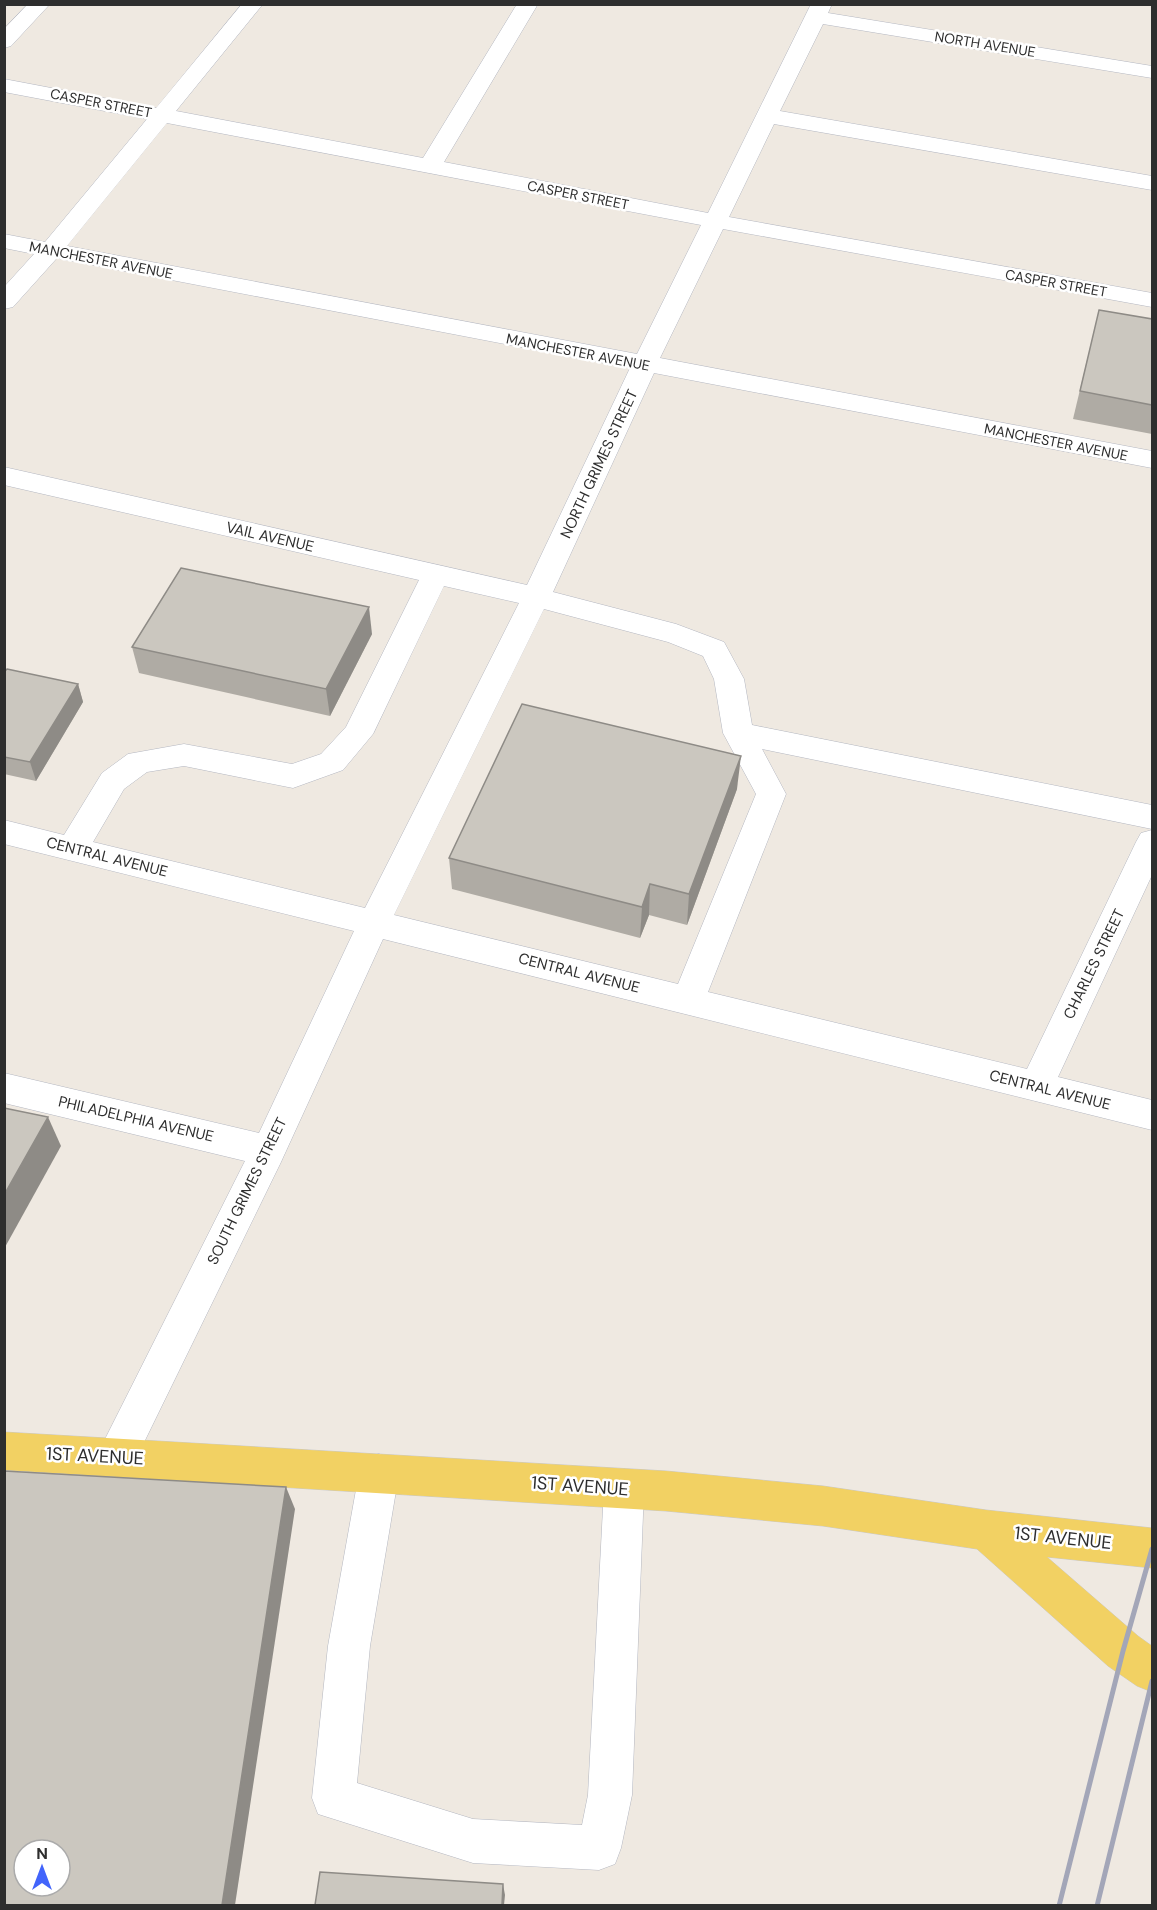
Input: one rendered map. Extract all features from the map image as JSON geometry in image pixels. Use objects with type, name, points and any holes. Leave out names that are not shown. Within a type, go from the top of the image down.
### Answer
[{"type":"main road","name":"1ST AVENUE","points":[[4,1451],[624,1489],[823,1506],[986,1530],[1152,1548]]},
{"type":"main road","points":[[986,1530],[1123,1651],[1152,1671]]},
{"type":"street","points":[[4,42],[40,4]]},
{"type":"street","points":[[4,302],[50,251],[253,4]]},
{"type":"street","points":[[430,166],[528,4]]},
{"type":"street","name":"NORTH AVENUE","points":[[820,11],[1152,72]]},
{"type":"street","name":"NORTH GRIMES STREET","points":[[374,923],[536,597],[645,364],[820,11]]},
{"type":"street","name":"CASPER STREET","points":[[4,84],[715,221],[1152,300]]},
{"type":"street","points":[[768,116],[1152,183]]},
{"type":"street","name":"MANCHESTER AVENUE","points":[[4,241],[1152,460]]},
{"type":"street","name":"VAIL AVENUE","points":[[4,476],[536,597],[676,634],[714,649],[729,679],[738,733],[771,794],[688,1000]]},
{"type":"street","points":[[72,849],[113,781],[139,762],[184,755],[293,776],[332,762],[358,734],[436,574]]},
{"type":"street","points":[[738,733],[1152,817]]},
{"type":"street","name":"CENTRAL AVENUE","points":[[4,832],[1152,1115]]},
{"type":"street","name":"CHARLES STREET","points":[[1036,1086],[1152,842]]},
{"type":"street","name":"SOUTH GRIMES STREET","points":[[116,1457],[268,1151],[374,923]]},
{"type":"street","name":"PHILADELPHIA AVENUE","points":[[4,1088],[268,1151]]},
{"type":"street","points":[[379,1473],[349,1646],[334,1798],[473,1841],[599,1848],[610,1795],[624,1489]]},
{"type":"building","points":[[1099,310],[1152,319],[1152,405],[1080,391]]},
{"type":"building","points":[[181,568],[369,607],[326,689],[132,647]]},
{"type":"building","points":[[7,669],[78,684],[30,762],[4,757],[4,672]]},
{"type":"building","points":[[522,704],[741,756],[689,894],[650,884],[642,907],[449,858]]},
{"type":"building","points":[[4,1108],[48,1117],[4,1195]]},
{"type":"building","points":[[4,1471],[286,1487],[222,1905],[4,1905]]},
{"type":"building","points":[[320,1872],[503,1884],[502,1905],[315,1905]]},
{"type":"railway","points":[[1059,1906],[1123,1651],[1152,1549]]},
{"type":"railway","points":[[1097,1906],[1152,1681]]}]
